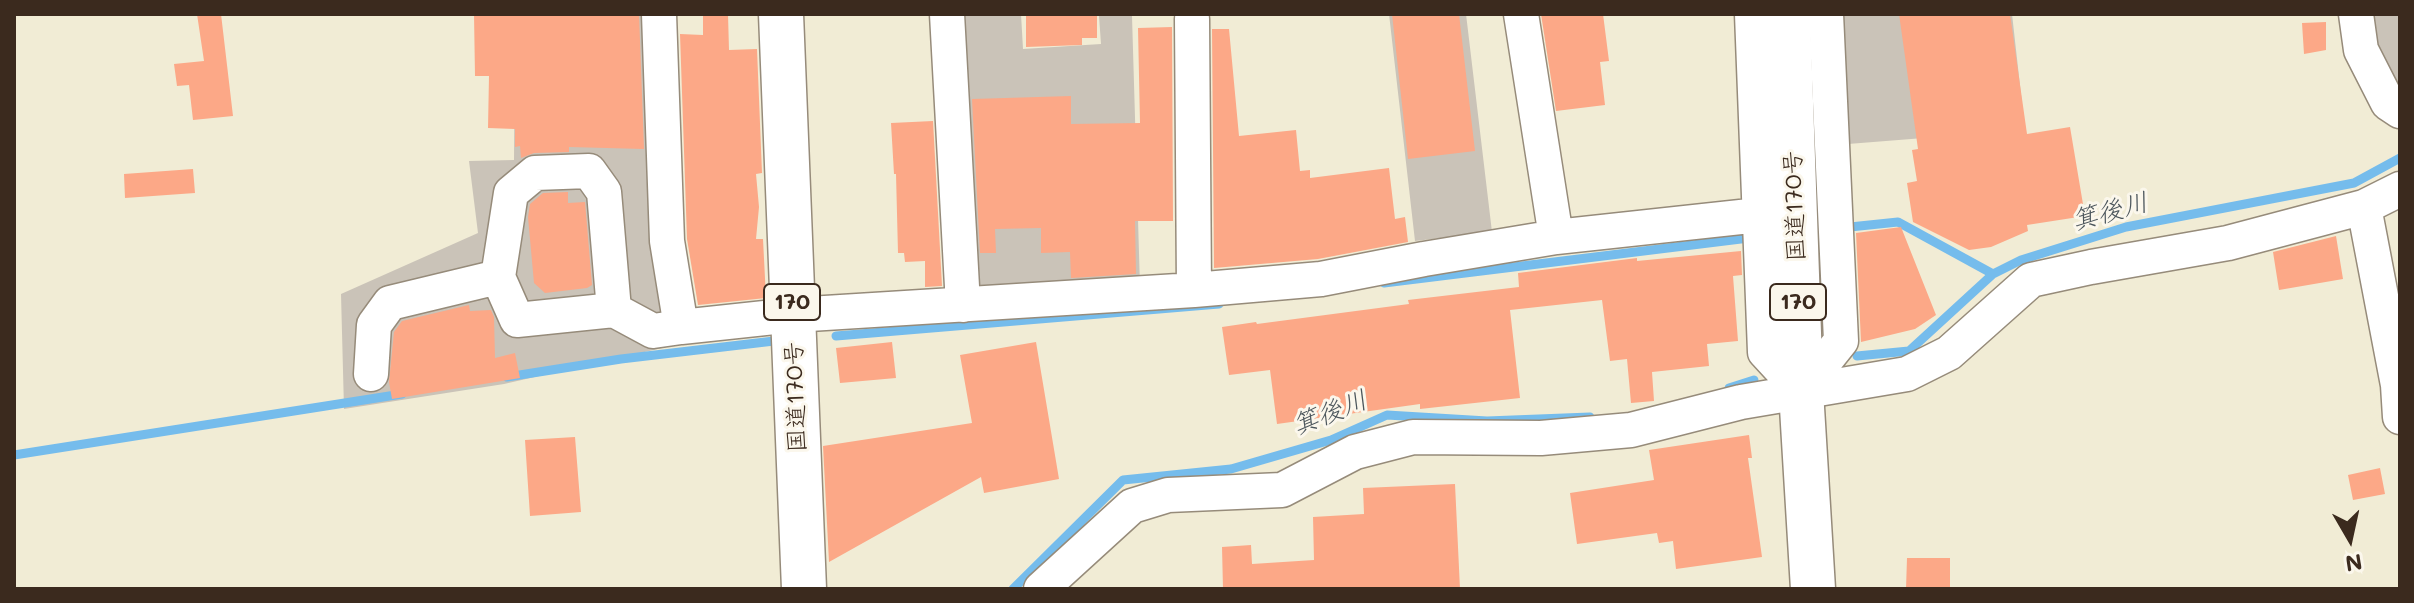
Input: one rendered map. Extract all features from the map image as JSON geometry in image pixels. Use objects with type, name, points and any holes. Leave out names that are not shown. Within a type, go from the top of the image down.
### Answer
[{"type":"highway","name":"国道170号","points":[[781,14],[804,589]]},
{"type":"highway","name":"国道170号","points":[[1788,14],[1801,391],[1813,589]]},
{"type":"street","points":[[659,14],[667,241],[681,327]]},
{"type":"street","points":[[947,14],[963,305]]},
{"type":"street","points":[[1521,14],[1556,237]]},
{"type":"street","points":[[1752,14],[1765,352],[1801,391]]},
{"type":"street","points":[[1801,391],[1841,341],[1826,14]]},
{"type":"street","points":[[2356,14],[2361,50],[2388,103],[2400,111]]},
{"type":"street","points":[[1192,19],[1194,290]]},
{"type":"street","points":[[614,310],[604,192],[589,171],[535,173],[511,193],[498,277],[517,320],[614,310],[653,331],[793,315],[1321,279],[1556,237],[1759,215]]},
{"type":"street","points":[[1041,589],[1132,506],[1168,495],[1282,490],[1355,452],[1413,437],[1541,438],[1631,430],[1741,402],[1907,374],[1949,353],[2031,280],[2228,243],[2364,207],[2400,189]]},
{"type":"street","points":[[2364,207],[2398,385],[2400,417]]},
{"type":"street","points":[[371,374],[374,325],[390,303],[498,277]]},
{"type":"shaded area","points":[[515,14],[653,14],[655,149],[671,346],[504,384],[344,409],[341,294],[478,233],[469,161],[514,160]]},
{"type":"shaded area","points":[[957,14],[1021,14],[1023,49],[1101,44],[1099,16],[1132,16],[1140,287],[967,299]]},
{"type":"shaded area","points":[[1389,14],[1466,14],[1492,232],[1415,241]]},
{"type":"shaded area","points":[[1843,14],[2012,14],[2025,130],[1848,144]]},
{"type":"shaded area","points":[[2362,14],[2400,14],[2400,103]]},
{"type":"building","points":[[197,14],[221,14],[233,116],[193,120],[189,85],[177,86],[174,64],[204,61]]},
{"type":"building","points":[[474,14],[639,14],[644,149],[569,147],[569,152],[534,153],[521,158],[520,146],[515,147],[515,129],[488,128],[489,76],[475,76]]},
{"type":"building","points":[[703,14],[728,14],[729,50],[757,49],[762,173],[756,174],[759,207],[756,239],[763,239],[766,298],[698,305],[687,239],[680,34],[703,35]]},
{"type":"building","points":[[1026,14],[1097,14],[1097,38],[1082,38],[1082,45],[1026,47]]},
{"type":"building","points":[[1392,14],[1459,14],[1475,151],[1408,159]]},
{"type":"building","points":[[1541,14],[1603,14],[1609,61],[1600,62],[1605,105],[1556,111]]},
{"type":"building","points":[[1899,14],[2010,14],[2027,134],[2070,127],[2085,216],[2027,225],[2028,231],[1991,247],[1969,250],[1913,222],[1907,183],[1917,181],[1912,150],[1918,149]]},
{"type":"building","points":[[2326,22],[2326,50],[2304,54],[2302,23]]},
{"type":"building","points":[[1172,27],[1173,221],[1135,221],[1136,274],[1071,278],[1070,252],[1041,253],[1041,228],[995,229],[996,253],[980,253],[972,99],[1071,96],[1071,124],[1140,123],[1138,28]]},
{"type":"building","points":[[1212,29],[1229,29],[1239,136],[1296,130],[1300,171],[1310,170],[1310,178],[1389,168],[1395,219],[1405,217],[1408,242],[1318,259],[1214,268]]},
{"type":"building","points":[[933,121],[942,286],[925,287],[925,261],[905,262],[904,253],[898,253],[891,123]]},
{"type":"building","points":[[193,169],[195,193],[125,198],[124,174]]},
{"type":"building","points":[[568,192],[568,203],[585,202],[592,285],[545,293],[534,283],[528,217],[530,204],[543,193]]},
{"type":"building","points":[[1901,227],[1936,315],[1915,329],[1861,342],[1856,233]]},
{"type":"building","points":[[2336,236],[2343,279],[2279,290],[2273,252]]},
{"type":"building","points":[[1741,251],[1742,275],[1733,276],[1738,341],[1707,344],[1709,366],[1652,372],[1654,401],[1631,403],[1627,359],[1610,361],[1602,300],[1510,310],[1520,398],[1420,409],[1420,404],[1277,424],[1270,370],[1229,375],[1222,327],[1519,287],[1518,273],[1637,258],[1637,261]]},
{"type":"building","points":[[469,305],[470,311],[491,310],[494,317],[495,358],[515,353],[520,378],[392,399],[389,382],[394,332],[402,321]]},
{"type":"building","points":[[892,342],[896,378],[840,383],[836,348]]},
{"type":"building","points":[[1036,342],[1059,479],[984,493],[981,477],[829,562],[823,446],[972,423],[960,355]]},
{"type":"building","points":[[1749,435],[1752,458],[1748,458],[1762,557],[1676,569],[1673,541],[1659,543],[1657,533],[1577,544],[1570,493],[1654,480],[1649,450]]},
{"type":"building","points":[[575,437],[581,512],[530,516],[525,440]]},
{"type":"building","points":[[2380,468],[2385,494],[2353,500],[2348,475]]},
{"type":"building","points":[[1455,484],[1460,589],[1223,589],[1222,547],[1251,545],[1252,564],[1314,560],[1313,517],[1364,514],[1363,488]]},
{"type":"building","points":[[1907,558],[1950,558],[1950,589],[1906,589]]},
{"type":"waterway","name":"箕後川","points":[[1857,356],[1909,351],[1993,274],[2021,260],[2126,227],[2354,183],[2400,158]]},
{"type":"waterway","points":[[1850,227],[1898,222],[1993,274]]},
{"type":"waterway","points":[[1384,283],[1749,238]]},
{"type":"waterway","points":[[836,336],[1219,304]]},
{"type":"waterway","points":[[507,377],[621,359],[774,341]]},
{"type":"waterway","name":"箕後川","points":[[1729,388],[1754,380]]},
{"type":"waterway","points":[[14,455],[402,394]]},
{"type":"waterway","name":"箕後川","points":[[1013,589],[1123,480],[1231,469],[1331,440],[1387,415],[1487,421],[1590,417]]}]
